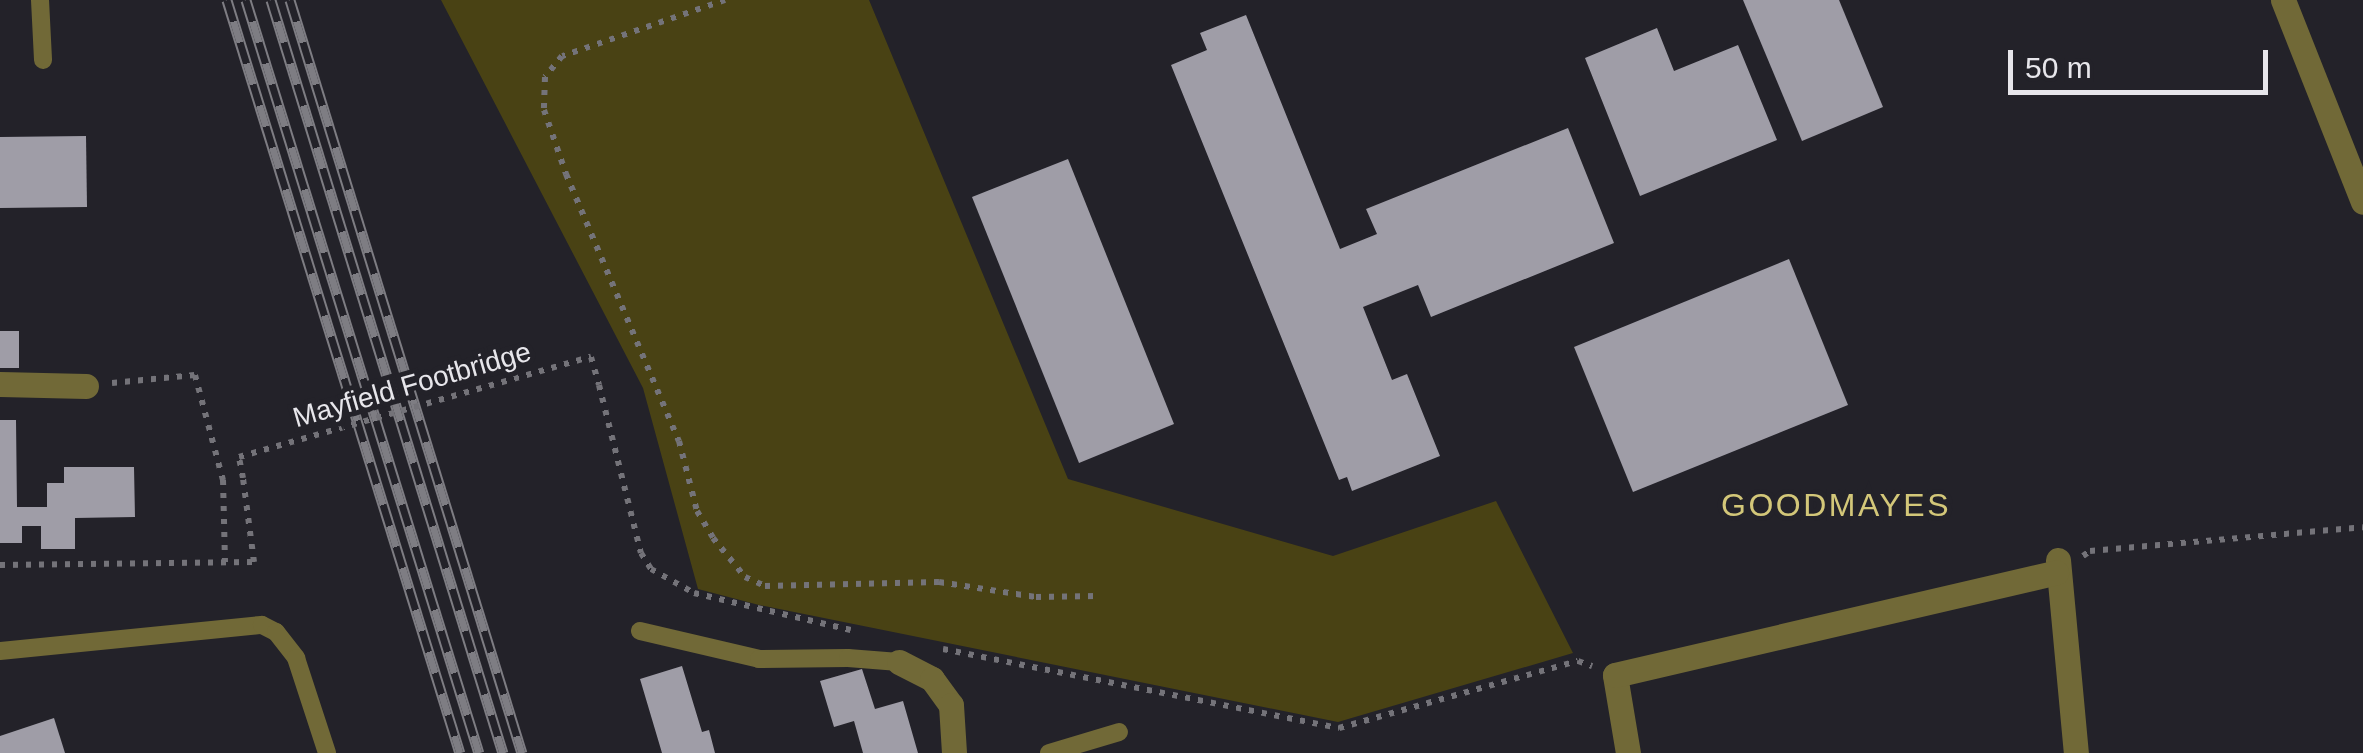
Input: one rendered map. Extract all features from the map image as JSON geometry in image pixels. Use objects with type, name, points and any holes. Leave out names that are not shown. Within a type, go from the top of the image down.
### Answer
[{"type":"street","points":[[2283,0],[2363,202]]},
{"type":"street","points":[[0,384],[86,386]]},
{"type":"street","points":[[1628,753],[1615,675],[2057,566],[2076,753]]},
{"type":"street","points":[[899,662],[932,680],[951,705],[954,753]]},
{"type":"lane","points":[[40,0],[42,60]]},
{"type":"lane","points":[[0,651],[262,626],[276,632],[296,658],[327,753]]},
{"type":"lane","points":[[640,631],[759,659],[899,662]]},
{"type":"lane","points":[[1049,753],[1119,732]]},
{"type":"path","points":[[726,0],[562,56],[546,77],[544,110],[566,174],[672,425],[697,511],[712,538],[745,577],[765,586],[939,582],[1036,597],[1097,596]]},
{"type":"path","name":"Mayfield Footbridge","points":[[225,562],[254,562],[239,457],[591,358],[616,438],[642,553],[662,578],[694,593],[855,630]]},
{"type":"path","points":[[0,565],[225,562],[223,480],[194,375],[86,386]]},
{"type":"path","points":[[2057,566],[2090,551],[2363,528]]},
{"type":"path","points":[[932,646],[1339,728],[1578,661],[1615,675]]},
{"type":"shaded area","points":[[441,0],[869,0],[1068,479],[1333,556],[1496,501],[1573,653],[1338,722],[759,605],[698,589],[643,388]]},
{"type":"building","points":[[1743,0],[1839,0],[1883,107],[1802,141]]},
{"type":"building","points":[[1246,15],[1340,249],[1377,234],[1366,209],[1568,128],[1614,243],[1431,317],[1418,285],[1363,307],[1392,380],[1407,374],[1440,456],[1352,491],[1347,477],[1339,480],[1171,65],[1207,50],[1200,33]]},
{"type":"building","points":[[1657,28],[1674,71],[1738,45],[1777,140],[1640,196],[1585,58]]},
{"type":"building","points":[[86,136],[87,207],[0,208],[0,137]]},
{"type":"building","points":[[1068,159],[1174,424],[1079,463],[972,197]]},
{"type":"building","points":[[1789,259],[1848,405],[1633,492],[1574,347]]},
{"type":"building","points":[[0,331],[19,331],[19,368],[0,368]]},
{"type":"building","points":[[0,420],[16,420],[17,507],[47,507],[47,483],[64,483],[64,467],[134,467],[135,517],[75,518],[75,549],[41,549],[41,526],[22,526],[22,543],[0,543]]},
{"type":"building","points":[[682,666],[702,732],[709,730],[715,753],[662,753],[640,679]]},
{"type":"building","points":[[862,669],[875,709],[903,701],[918,753],[863,753],[854,721],[834,727],[820,681]]},
{"type":"building","points":[[54,718],[65,753],[0,753],[0,736]]},
{"type":"railway","points":[[227,0],[460,753]]},
{"type":"railway","points":[[246,0],[479,753]]},
{"type":"railway","points":[[271,0],[503,753]]},
{"type":"railway","points":[[290,0],[522,753]]},
{"type":"district","name":"GOODMAYES","points":[[1836,505]]}]
